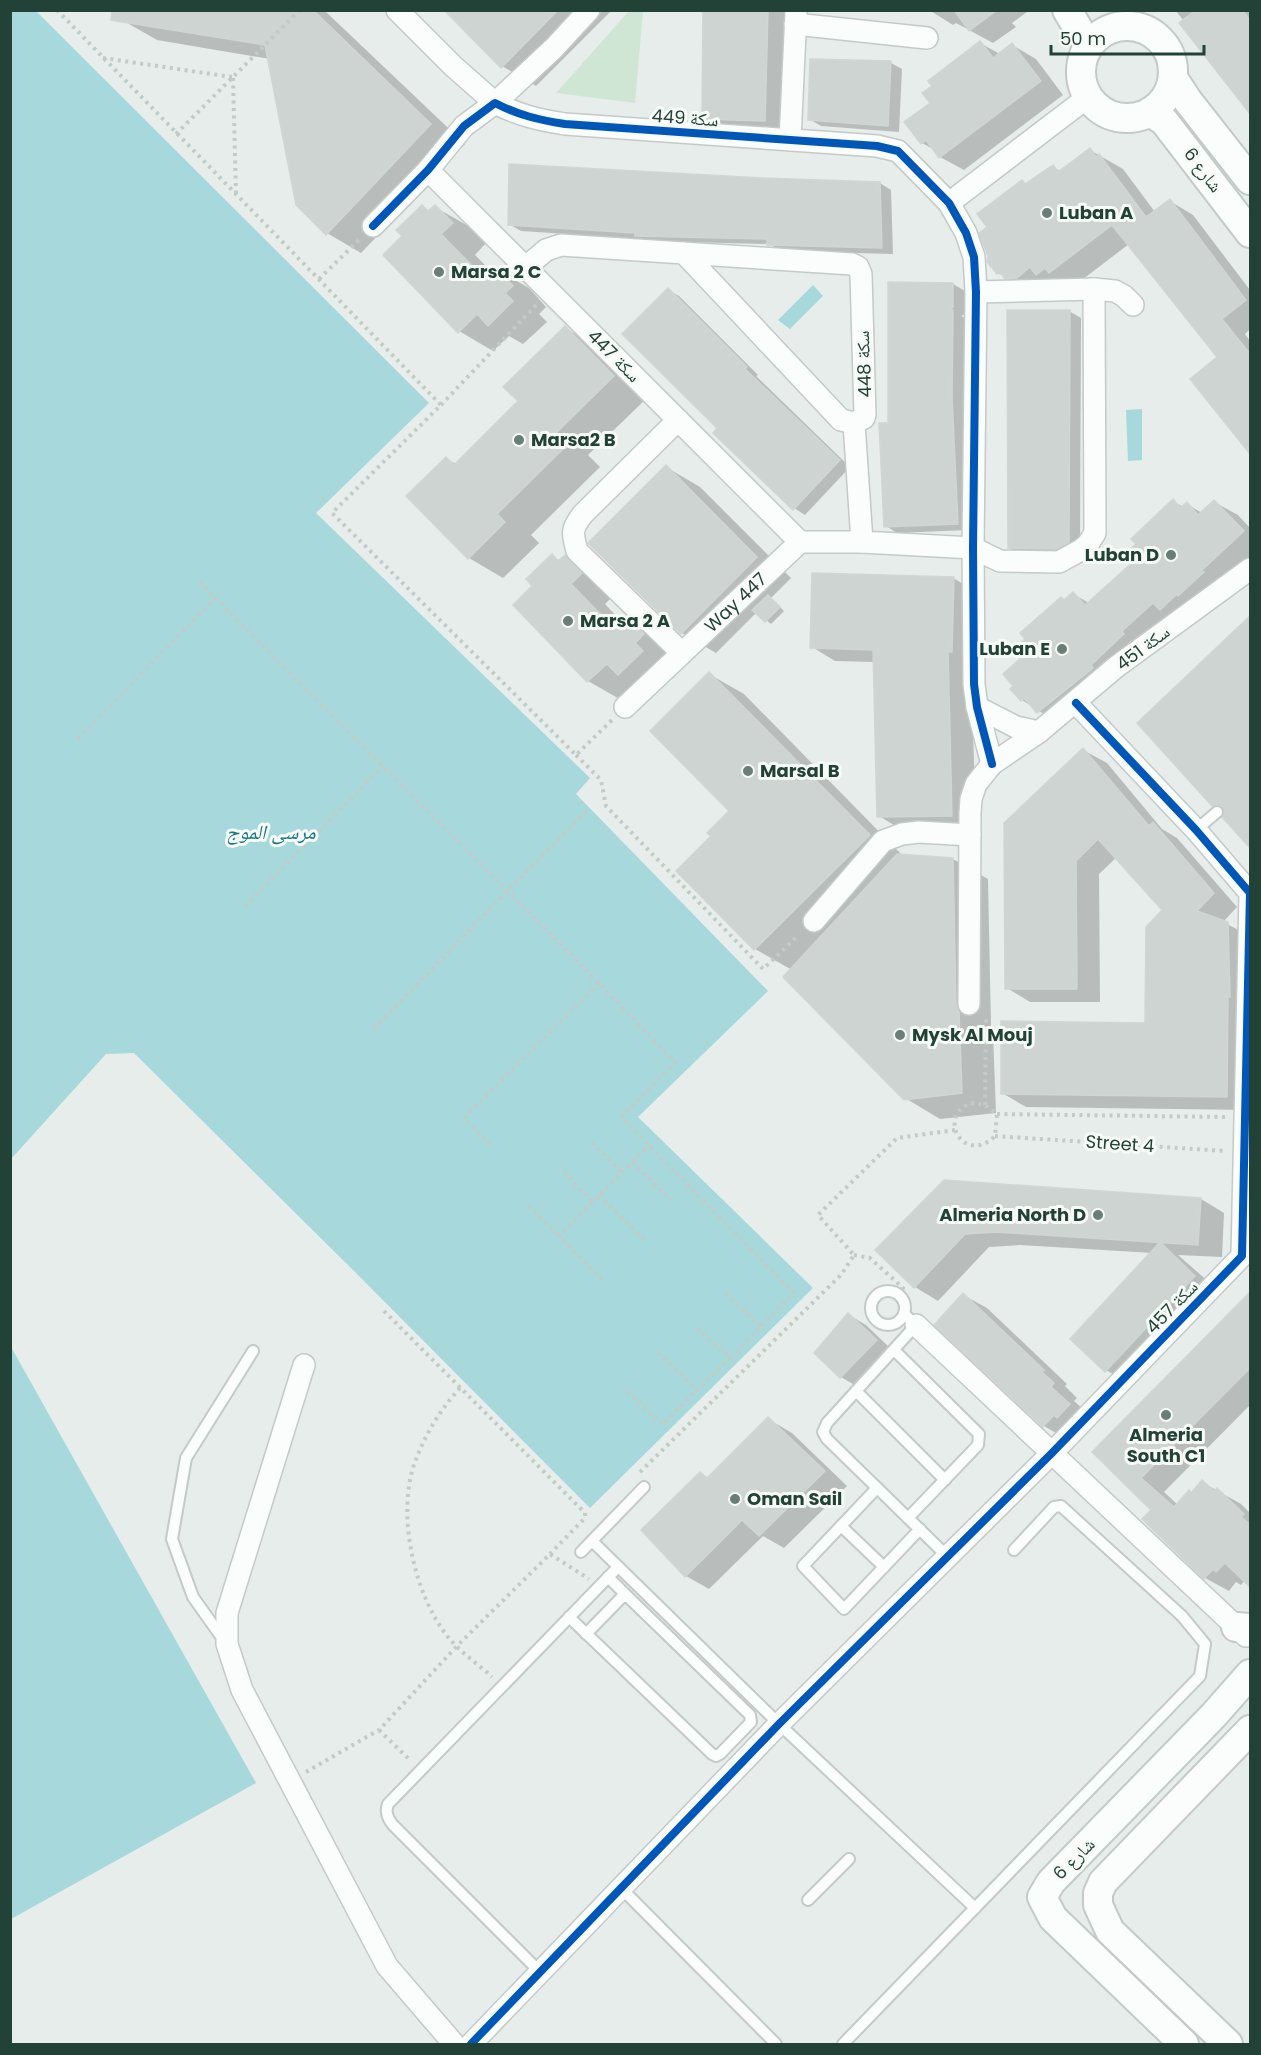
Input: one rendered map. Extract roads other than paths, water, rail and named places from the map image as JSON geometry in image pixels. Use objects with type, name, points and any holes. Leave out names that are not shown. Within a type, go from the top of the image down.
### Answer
[{"type":"street","name":"سكة 449","points":[[397,10],[453,66],[495,103],[515,114],[548,122],[877,146],[898,150],[949,203],[966,233],[974,257],[976,292],[974,684],[977,707],[992,764]]},
{"type":"street","points":[[373,226],[428,170],[464,126],[495,103],[554,48],[589,10]]},
{"type":"street","points":[[1067,10],[1088,45]]},
{"type":"street","points":[[790,140],[795,17],[927,38]]},
{"type":"street","points":[[1118,18],[1149,31],[1160,39],[1168,50],[1172,64],[1173,78],[1169,92],[1150,112],[1137,117],[1123,118],[1109,115],[1097,108],[1088,97],[1082,84],[1080,71],[1082,57],[1088,45],[1110,28],[1118,18]]},
{"type":"street","name":"شارع 6","points":[[1173,78],[1188,101],[1251,180]]},
{"type":"street","points":[[949,203],[1088,97]]},
{"type":"street","name":"شارع 6","points":[[1150,112],[1164,121],[1251,233]]},
{"type":"street","name":"سكة 447","points":[[428,170],[800,542]]},
{"type":"street","name":"سكة 448","points":[[526,267],[546,250],[561,245],[845,263],[858,267],[861,274],[865,415],[854,423],[841,420],[684,253]]},
{"type":"street","points":[[800,542],[862,542],[973,548],[1000,561],[1059,562],[1088,544],[1095,533],[1094,290]]},
{"type":"street","points":[[976,292],[1116,291],[1133,305]]},
{"type":"street","points":[[678,420],[583,514],[574,526],[573,537],[577,551],[682,653]]},
{"type":"street","points":[[854,423],[862,542]]},
{"type":"street","name":"Way 447","points":[[625,707],[800,542]]},
{"type":"street","name":"سكة 451","points":[[992,764],[1039,732],[1116,667],[1251,569]]},
{"type":"street","name":"سكة 457","points":[[471,2044],[779,1724],[1052,1453],[1242,1257],[1248,1118],[1250,892],[1196,830],[1076,703]]},
{"type":"street","points":[[977,707],[1016,727],[1039,732]]},
{"type":"street","points":[[969,1004],[971,799],[976,784],[992,764]]},
{"type":"street","points":[[814,921],[883,841],[902,834],[919,832],[970,835]]},
{"type":"street","points":[[910,1320],[1246,1632]]},
{"type":"street","points":[[304,1365],[227,1613],[227,1644],[242,1690],[387,1966],[454,2044]]},
{"type":"street","name":"شارع 6","points":[[1184,2044],[1053,1918],[1042,1897],[1051,1882],[1251,1674]]},
{"type":"street","name":"شارع 6","points":[[1228,2044],[1110,1931],[1098,1905],[1098,1893],[1103,1881],[1251,1730]]},
{"type":"lane","points":[[1196,830],[1217,812]]},
{"type":"lane","points":[[910,1320],[888,1326],[878,1322],[872,1313],[872,1302],[879,1293],[891,1291],[898,1295],[904,1302],[910,1320],[894,1350],[827,1423],[823,1432],[827,1439],[947,1556]]},
{"type":"lane","points":[[894,1350],[979,1434],[978,1445],[908,1518]]},
{"type":"lane","points":[[227,1644],[193,1597],[172,1539],[186,1458],[253,1351]]},
{"type":"lane","points":[[855,1391],[945,1480]]},
{"type":"lane","points":[[581,1552],[644,1487]]},
{"type":"lane","points":[[877,1488],[803,1566],[844,1609],[920,1529]]},
{"type":"lane","points":[[843,2044],[1200,1676],[1206,1644],[1182,1616],[1061,1506],[1054,1507],[1014,1550]]},
{"type":"lane","points":[[841,1526],[884,1567]]},
{"type":"lane","points":[[592,1541],[779,1724],[975,1908]]},
{"type":"lane","points":[[540,1972],[388,1819],[386,1810],[388,1804],[420,1770],[618,1567]]},
{"type":"lane","points":[[569,1617],[712,1754],[716,1756],[720,1754],[752,1722],[751,1718],[608,1577]]},
{"type":"lane","points":[[586,1634],[622,1597],[628,1597]]},
{"type":"lane","points":[[808,1900],[849,1859]]},
{"type":"lane","points":[[621,1888],[776,2044]]},
{"type":"water","name":"مرسى الموج","points":[[10,11],[36,11],[429,403],[316,513],[590,778],[576,794],[768,991],[638,1117],[813,1288],[590,1508],[134,1053],[106,1054],[11,1159]]},
{"type":"water","points":[[813,285],[823,296],[790,329],[778,320]]},
{"type":"water","points":[[1142,409],[1142,460],[1128,461],[1126,410]]},
{"type":"water","points":[[11,1347],[256,1783],[10,1919]]},
{"type":"place","name":"Luban A","points":[[1047,213]]},
{"type":"place","name":"Marsa 2 C","points":[[439,272]]},
{"type":"place","name":"Marsa2 B","points":[[519,440]]},
{"type":"place","name":"Luban D","points":[[1171,555]]},
{"type":"place","name":"Marsa 2 A","points":[[568,621]]},
{"type":"place","name":"Luban E","points":[[1062,649]]},
{"type":"place","name":"Marsal B","points":[[748,771]]},
{"type":"place","name":"Mysk Al Mouj","points":[[900,1035]]},
{"type":"place","name":"Almeria North D","points":[[1098,1215]]},
{"type":"place","name":"Almeria South C1","points":[[1166,1415]]},
{"type":"place","name":"Oman Sail","points":[[735,1499]]}]
